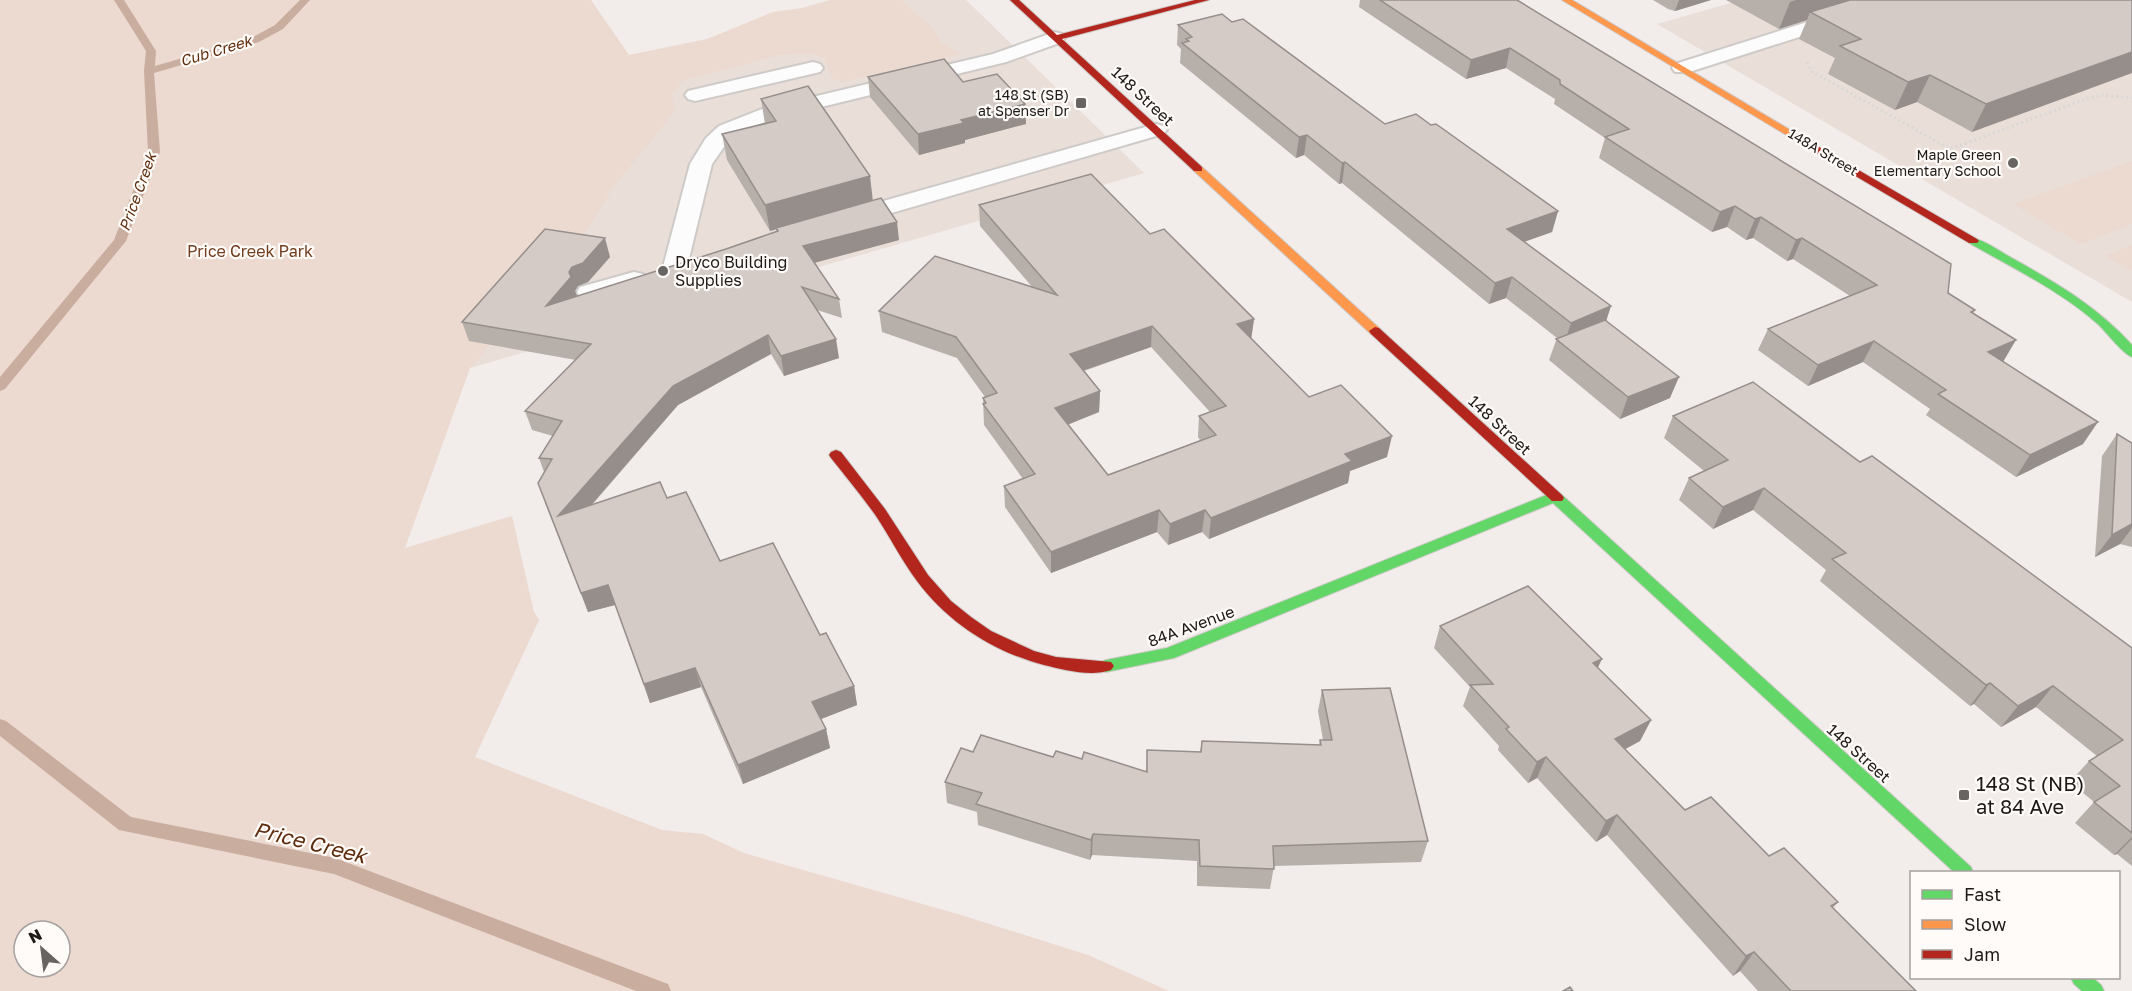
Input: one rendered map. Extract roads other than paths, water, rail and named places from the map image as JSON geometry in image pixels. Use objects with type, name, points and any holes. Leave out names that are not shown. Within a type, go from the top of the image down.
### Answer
[{"type":"street","name":"148 Street","points":[[1014,0],[1963,871]]},
{"type":"street","points":[[1055,38],[1205,0]]},
{"type":"street","name":"148A Street","points":[[1566,0],[2073,300],[2120,338],[2132,353]]},
{"type":"street","name":"84A Avenue","points":[[836,455],[880,512],[928,584],[949,607],[974,628],[1003,645],[1034,658],[1067,665],[1102,666],[1169,654],[1554,497]]},
{"type":"street","points":[[2081,979],[2095,991]]},
{"type":"lane","points":[[1682,68],[1896,0]]},
{"type":"lane","points":[[675,267],[701,164],[714,143],[726,130],[750,118],[999,58],[1055,38]]},
{"type":"lane","points":[[695,95],[813,68]]},
{"type":"lane","points":[[790,74],[807,104]]},
{"type":"lane","points":[[824,225],[1156,130]]},
{"type":"lane","points":[[589,292],[698,261]]},
{"type":"waterway","name":"Price Creek","points":[[119,0],[151,51],[149,71]]},
{"type":"waterway","name":"Cub Creek","points":[[149,71],[255,40],[279,27],[305,0]]},
{"type":"waterway","name":"Price Creek","points":[[0,386],[120,241],[154,152],[149,71]]},
{"type":"waterway","name":"Price Creek","points":[[0,726],[126,824],[335,866],[661,991]]},
{"type":"place","name":"148 St (SB) at Spenser Dr","points":[[1081,103]]},
{"type":"place","name":"Maple Green Elementary School","points":[[2013,163]]},
{"type":"place","name":"Dryco Building Supplies","points":[[663,271]]},
{"type":"place","name":"148 St (NB) at 84 Ave","points":[[1964,795]]},
{"type":"park label","name":"Price Creek Park","points":[[250,251]]}]
